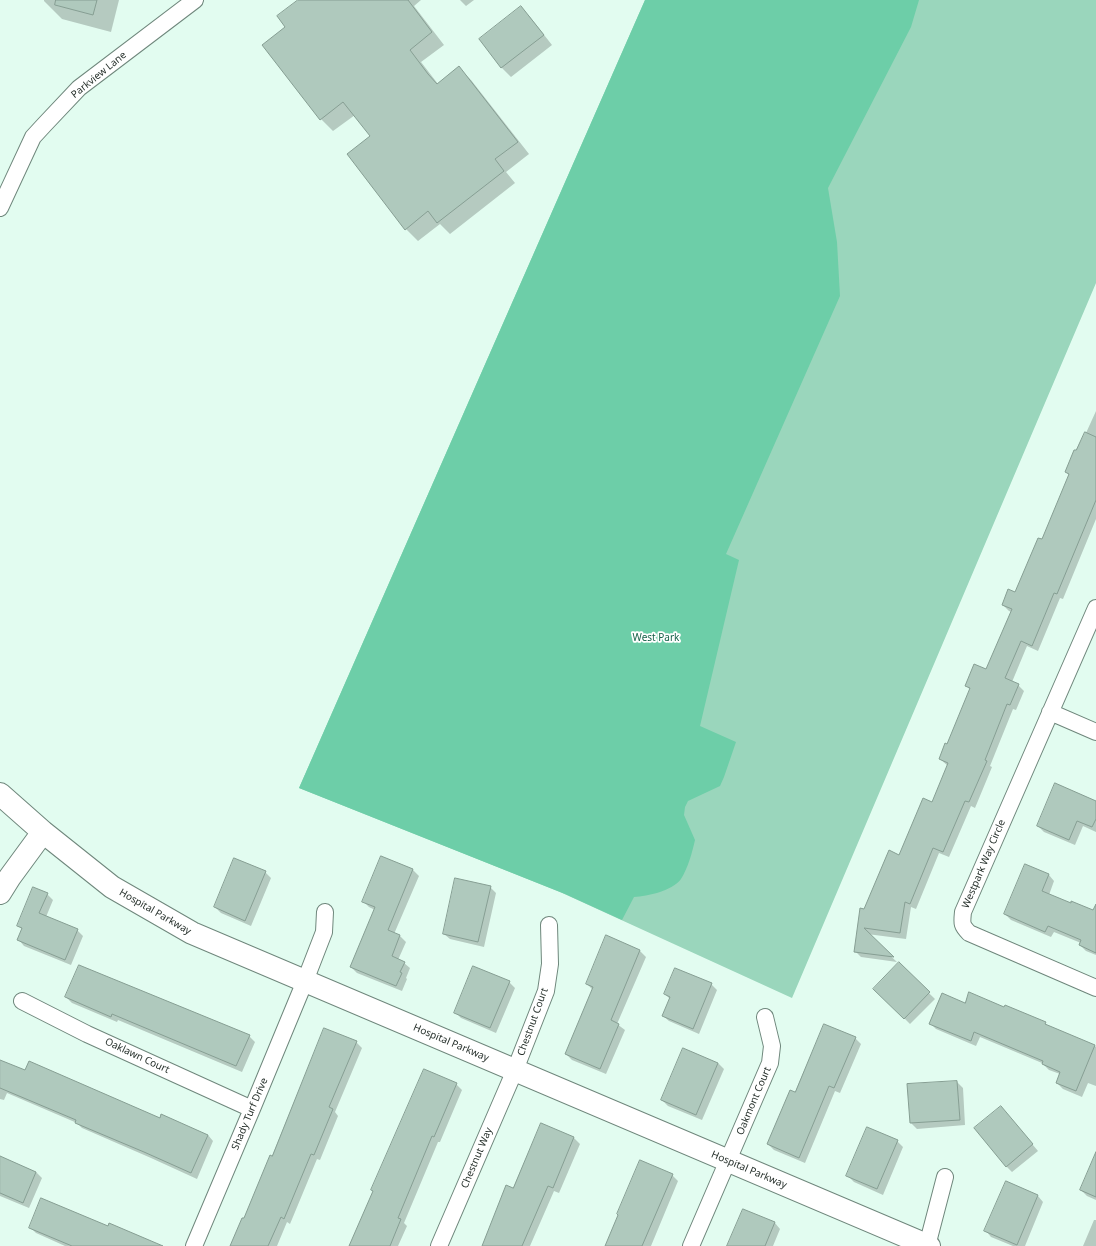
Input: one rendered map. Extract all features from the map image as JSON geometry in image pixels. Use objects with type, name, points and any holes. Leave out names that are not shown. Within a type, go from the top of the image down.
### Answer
[{"type":"street","name":"Parkview Lane","points":[[0,208],[33,136],[79,88],[195,0]]},
{"type":"street","name":"Westpark Way Circle","points":[[1096,608],[963,912],[962,922],[969,933],[1096,988]]},
{"type":"street","points":[[1050,712],[1096,732]]},
{"type":"street","name":"Hospital Parkway","points":[[0,794],[43,832],[112,887],[192,933],[928,1246]]},
{"type":"street","points":[[0,893],[43,832]]},
{"type":"street","name":"Shady Turf Drive","points":[[194,1246],[305,981],[324,932],[326,912]]},
{"type":"street","name":"Chestnut Court","points":[[515,1070],[546,990],[550,964],[550,925]]},
{"type":"street","name":"Oaklawn Court","points":[[22,1001],[87,1034],[252,1109]]},
{"type":"street","name":"Oakmont Court","points":[[691,1246],[770,1063],[772,1046],[765,1017]]},
{"type":"street","name":"Chestnut Way","points":[[439,1246],[515,1070]]},
{"type":"street","points":[[928,1246],[945,1177]]},
{"type":"green space","name":"West Park","points":[[645,0],[1096,0],[1096,283],[792,998],[560,892],[299,788]]},
{"type":"green space","points":[[645,0],[919,0],[911,27],[828,188],[837,242],[840,296],[726,554],[739,560],[700,726],[736,742],[720,786],[688,801],[685,807],[684,815],[695,840],[688,865],[681,879],[666,890],[634,897],[622,920],[565,894],[299,788]]},
{"type":"building","points":[[56,0],[97,0],[93,15],[55,5]]},
{"type":"building","points":[[298,0],[408,0],[432,32],[410,50],[428,74],[437,84],[459,66],[518,142],[495,159],[504,171],[437,223],[428,211],[405,230],[347,154],[370,136],[343,102],[320,120],[262,45],[285,27],[277,16]]},
{"type":"building","points":[[521,6],[544,35],[501,68],[479,39]]},
{"type":"building","points":[[1085,432],[1096,437],[1096,500],[1057,594],[1054,593],[1032,646],[1021,641],[1005,678],[1019,684],[1010,705],[1007,704],[985,760],[987,761],[969,802],[965,801],[943,852],[933,848],[910,904],[905,902],[900,933],[864,928],[894,957],[854,952],[860,908],[864,909],[889,850],[899,855],[923,798],[932,802],[948,763],[939,759],[945,743],[947,744],[970,688],[965,686],[974,664],[986,669],[1012,609],[1002,605],[1008,589],[1015,592],[1038,538],[1042,539],[1069,474],[1065,472],[1074,450],[1076,450]]},
{"type":"building","points":[[1055,783],[1096,801],[1096,819],[1092,827],[1077,821],[1069,840],[1037,826]]},
{"type":"building","points":[[381,856],[413,869],[388,930],[400,935],[392,956],[405,962],[396,986],[350,967],[375,907],[362,902]]},
{"type":"building","points":[[234,858],[266,871],[245,921],[214,907]]},
{"type":"building","points":[[1025,864],[1049,874],[1042,891],[1093,910],[1096,904],[1096,953],[1079,945],[1081,940],[1048,926],[1045,932],[1004,914]]},
{"type":"building","points":[[455,878],[491,886],[478,942],[443,934]]},
{"type":"building","points":[[33,887],[48,893],[39,913],[78,929],[65,960],[17,940],[22,928],[17,926]]},
{"type":"building","points":[[606,935],[640,950],[611,1020],[619,1024],[600,1069],[565,1054],[593,987],[586,984]]},
{"type":"building","points":[[899,962],[930,992],[904,1019],[873,989]]},
{"type":"building","points":[[79,965],[250,1035],[236,1066],[112,1014],[111,1017],[65,997]]},
{"type":"building","points":[[473,966],[510,981],[490,1028],[454,1013]]},
{"type":"building","points":[[675,968],[712,983],[693,1029],[662,1016],[670,997],[664,994]]},
{"type":"building","points":[[969,992],[1004,1007],[1005,1005],[1046,1022],[1045,1024],[1095,1045],[1076,1091],[1056,1083],[1060,1072],[1042,1064],[1043,1061],[974,1032],[971,1041],[929,1024],[942,993],[965,1003]]},
{"type":"building","points":[[824,1024],[856,1037],[834,1088],[829,1086],[799,1158],[767,1144],[790,1090],[795,1092]]},
{"type":"building","points":[[324,1028],[357,1041],[329,1107],[333,1109],[314,1155],[311,1154],[284,1219],[281,1217],[268,1246],[230,1246],[242,1218],[244,1218],[270,1155],[272,1156]]},
{"type":"building","points":[[683,1048],[718,1063],[696,1115],[661,1100]]},
{"type":"building","points":[[0,1060],[25,1070],[29,1061],[160,1118],[161,1114],[208,1135],[191,1173],[75,1123],[76,1120],[0,1088]]},
{"type":"building","points":[[424,1069],[457,1083],[434,1137],[432,1136],[398,1218],[401,1219],[390,1246],[349,1246],[373,1191],[371,1190]]},
{"type":"building","points":[[957,1081],[960,1120],[910,1123],[907,1084]]},
{"type":"building","points":[[1001,1106],[1033,1144],[1006,1167],[974,1128]]},
{"type":"building","points":[[541,1123],[574,1137],[553,1188],[548,1186],[522,1246],[482,1246],[506,1185],[513,1188]]},
{"type":"building","points":[[867,1127],[898,1140],[877,1189],[846,1176]]},
{"type":"building","points":[[1096,1152],[1096,1197],[1080,1190]]},
{"type":"building","points":[[0,1156],[36,1172],[23,1203],[0,1193]]},
{"type":"building","points":[[640,1160],[673,1174],[642,1246],[605,1246],[618,1215],[617,1214]]},
{"type":"building","points":[[1006,1181],[1038,1195],[1017,1245],[984,1231]]},
{"type":"building","points":[[41,1198],[108,1226],[109,1223],[163,1246],[72,1246],[29,1228]]},
{"type":"building","points":[[743,1209],[775,1222],[765,1246],[727,1246]]}]
